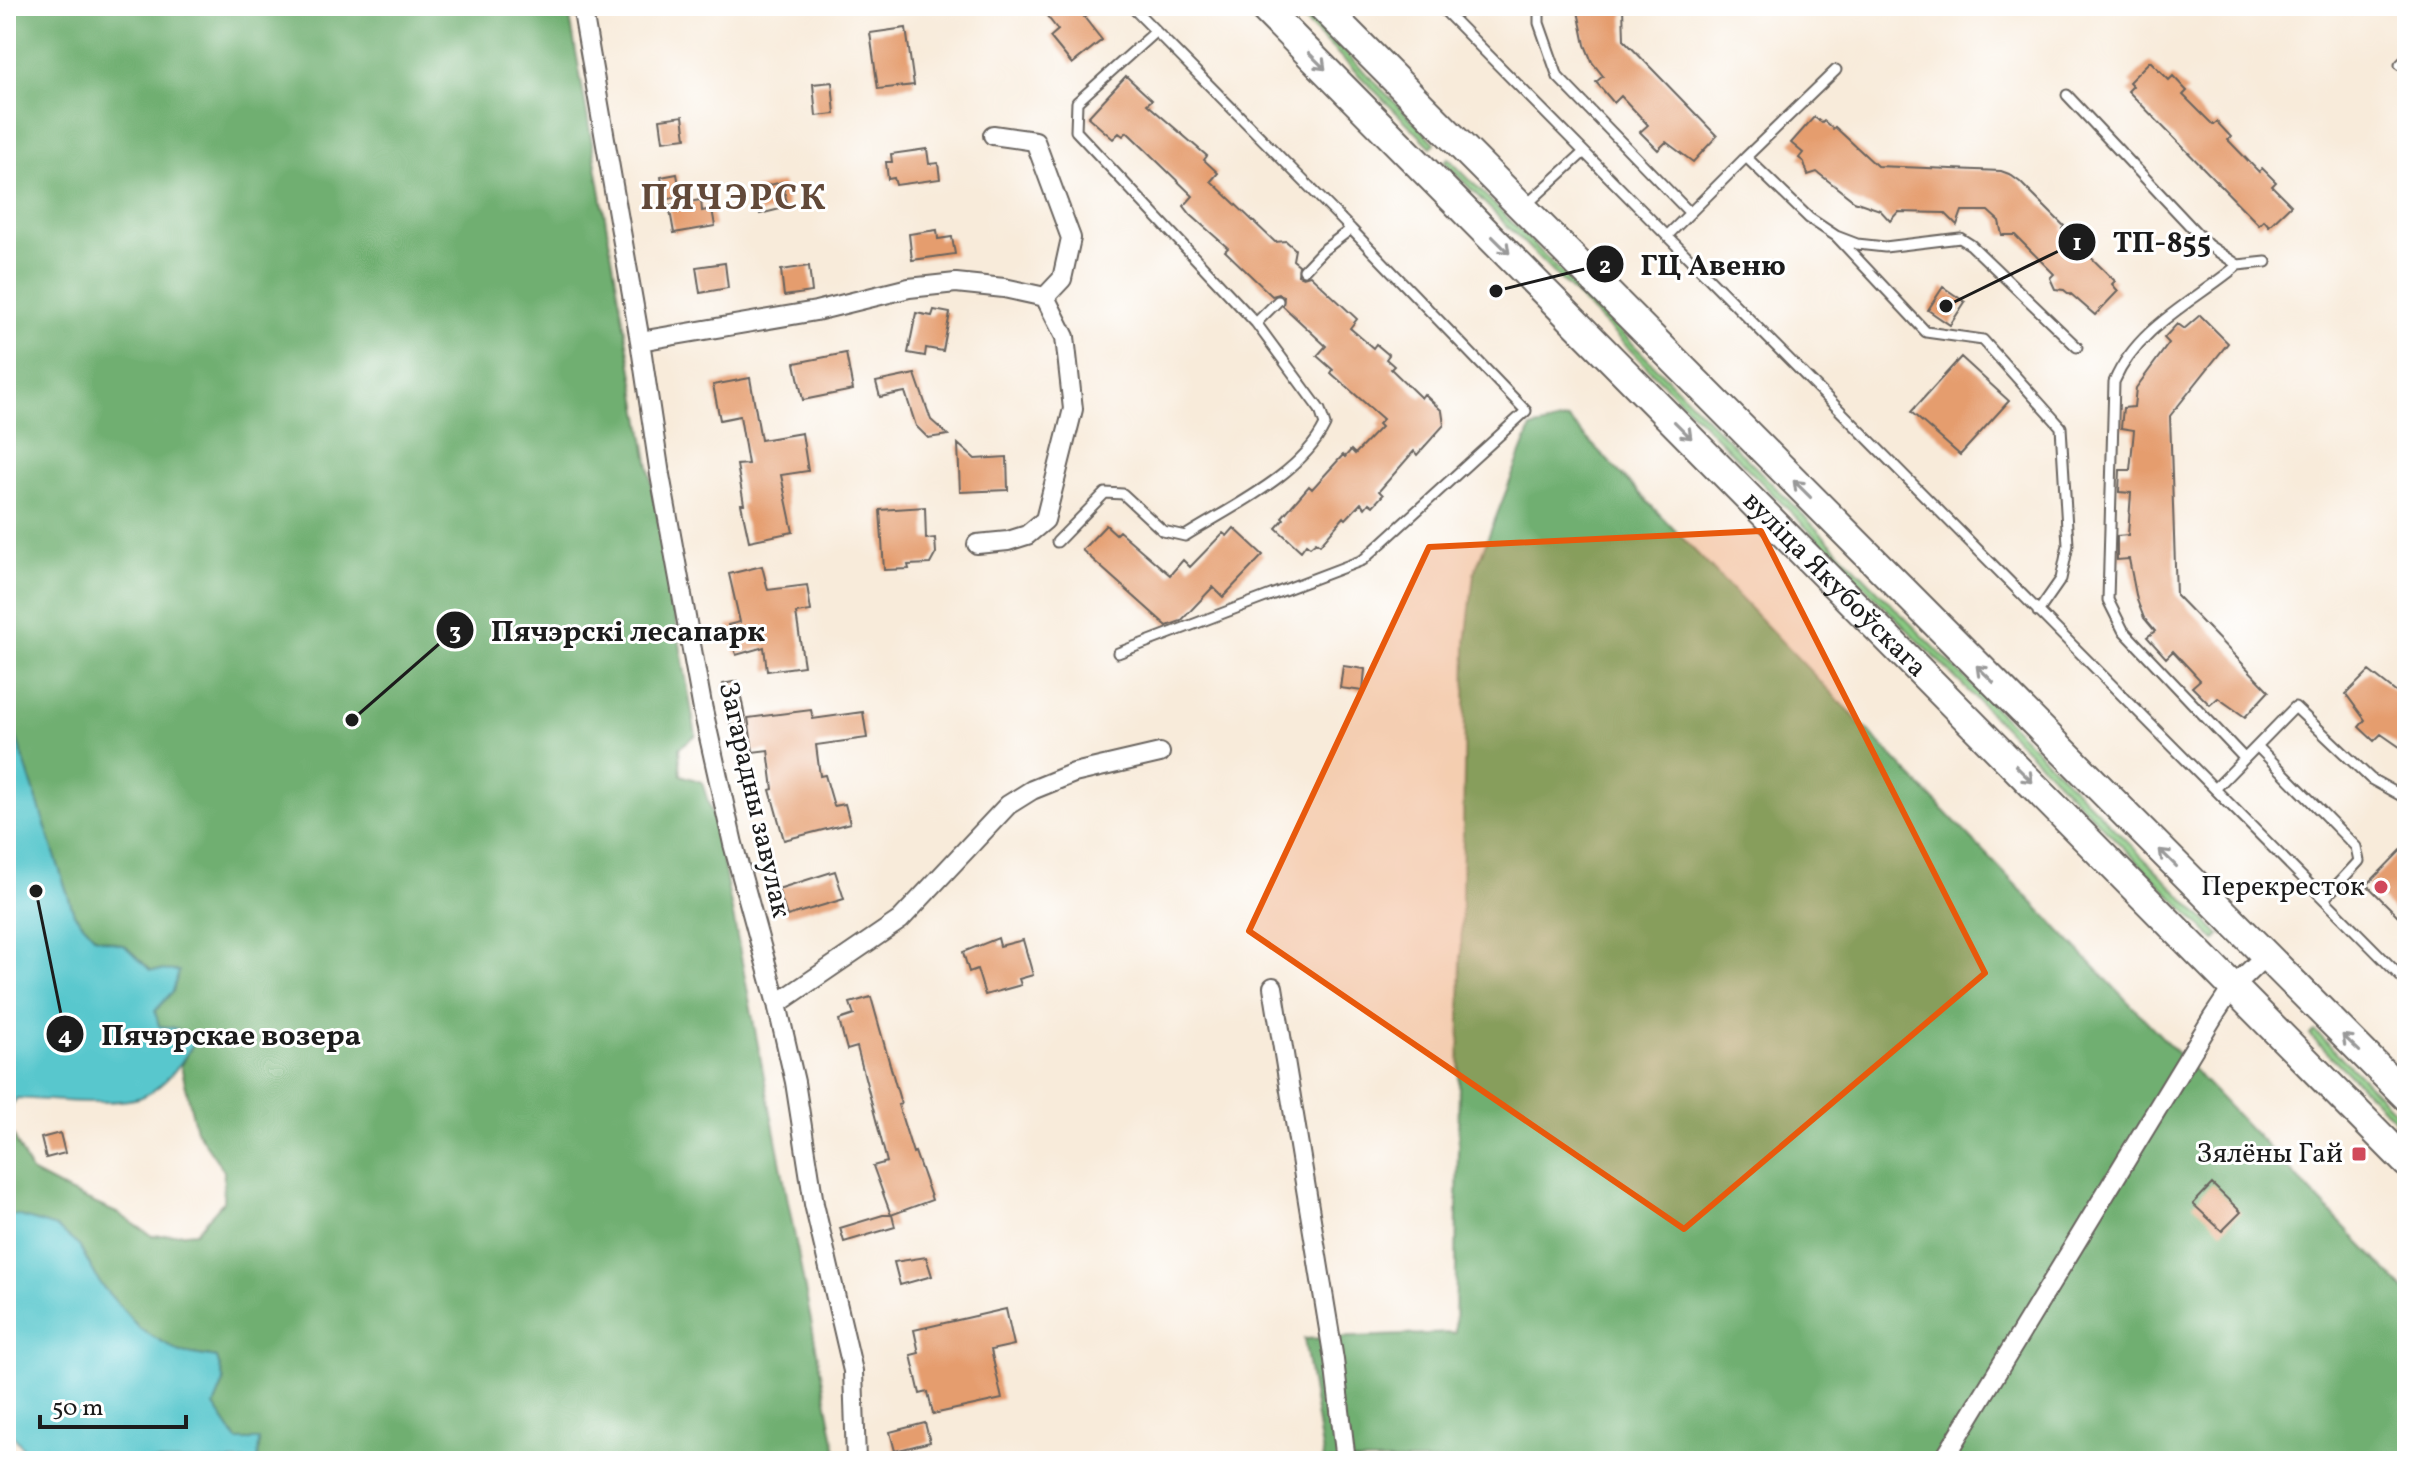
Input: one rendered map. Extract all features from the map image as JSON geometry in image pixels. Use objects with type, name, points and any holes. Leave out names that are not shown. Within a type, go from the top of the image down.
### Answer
[{"type":"main road","name":"вуліца Якубоўскага","points":[[1262,6],[2407,1163]]},
{"type":"main road","name":"вуліца Якубоўскага","points":[[1322,6],[2407,1097]]},
{"type":"street","name":"Загарадны завулак","points":[[582,6],[660,475],[703,710],[733,844],[795,1082],[814,1204],[853,1371],[856,1461]]},
{"type":"street","points":[[993,135],[1035,141],[1071,238],[1062,279],[1045,297]]},
{"type":"street","points":[[640,341],[816,311],[909,288],[956,283],[1004,288],[1045,297]]},
{"type":"street","points":[[977,544],[1008,541],[1027,535],[1045,520],[1073,409],[1065,337],[1045,297]]},
{"type":"street","points":[[777,1004],[900,920],[1008,805],[1032,790],[1074,773],[1160,753]]},
{"type":"street","points":[[1943,1461],[2233,987],[2265,956]]},
{"type":"street","points":[[1273,987],[1334,1360],[1346,1461]]},
{"type":"lane","points":[[1118,653],[1363,560],[1526,411],[1131,6]]},
{"type":"lane","points":[[1440,6],[2407,983]]},
{"type":"lane","points":[[1539,6],[1539,23],[1558,77],[1690,213]]},
{"type":"lane","points":[[1057,542],[1105,493],[1123,494],[1163,531],[1185,536],[1274,480],[1317,442],[1325,425],[1320,410],[1256,323],[1076,131],[1077,102],[1155,32]]},
{"type":"lane","points":[[1667,236],[1836,70]]},
{"type":"lane","points":[[2067,95],[2208,245],[2238,265]]},
{"type":"lane","points":[[1523,209],[1583,153]]},
{"type":"lane","points":[[1746,157],[1809,218],[1836,236],[1857,244],[1885,247],[1960,238],[2077,347]]},
{"type":"lane","points":[[1304,270],[1322,251],[1351,229]]},
{"type":"lane","points":[[1836,236],[1926,332],[1983,340],[2061,427],[2068,545],[2061,579],[2038,612]]},
{"type":"lane","points":[[2244,758],[2123,630],[2108,600],[2114,382],[2124,360],[2174,310],[2207,290],[2238,265],[2266,262]]},
{"type":"lane","points":[[1256,323],[1278,301]]},
{"type":"lane","points":[[2216,788],[2295,707],[2371,779],[2407,799]]},
{"type":"lane","points":[[2257,746],[2356,847],[2359,861],[2324,899]]},
{"type":"highlighted area","points":[[1761,531],[1985,973],[1684,1229],[1249,931],[1429,547]]},
{"type":"green space","points":[[22,6],[568,6],[696,735],[679,748],[681,775],[702,782],[716,827],[838,1461],[258,1461],[259,1440],[237,1440],[214,1406],[224,1382],[217,1358],[180,1352],[140,1329],[101,1285],[79,1246],[17,1215],[6,1216],[6,1120],[31,1172],[119,1214],[152,1236],[196,1232],[223,1202],[224,1171],[196,1130],[181,1066],[195,1040],[175,1028],[159,1026],[154,1010],[173,991],[125,946],[95,937],[74,914],[6,705],[6,16]]},
{"type":"green space","points":[[1290,6],[1299,6],[1435,143],[1431,147]]},
{"type":"green space","points":[[1448,158],[2220,935],[2215,940],[1444,162]]},
{"type":"green space","points":[[1568,419],[2407,1292],[2407,1461],[1324,1461],[1304,1339],[1455,1333],[1466,643],[1474,573],[1531,428]]},
{"type":"green space","points":[[2315,1031],[2407,1123],[2407,1132],[2310,1035]]},
{"type":"water","points":[[6,705],[74,914],[95,937],[125,946],[150,970],[179,971],[173,991],[155,1011],[159,1026],[175,1028],[195,1040],[174,1072],[144,1096],[101,1102],[17,1098],[6,1114]]},
{"type":"water","points":[[17,1215],[56,1227],[79,1246],[101,1285],[140,1329],[180,1352],[217,1358],[224,1382],[214,1406],[237,1440],[259,1440],[258,1461],[33,1461],[6,1426],[6,1216]]},
{"type":"building","points":[[1039,6],[1099,6],[1084,17],[1102,40],[1072,64],[1050,37],[1058,30]]},
{"type":"building","points":[[1577,6],[1623,6],[1624,40],[1717,136],[1693,162],[1666,142],[1658,150],[1640,132],[1648,125],[1621,96],[1614,103],[1596,82],[1603,76],[1592,62],[1585,45]]},
{"type":"building","points":[[906,28],[914,85],[878,89],[870,33]]},
{"type":"building","points":[[2150,61],[2169,80],[2173,76],[2187,91],[2183,95],[2213,125],[2217,122],[2231,137],[2228,140],[2259,172],[2262,168],[2276,182],[2272,186],[2291,205],[2269,226],[2264,220],[2259,225],[2128,91],[2133,86],[2129,82]]},
{"type":"building","points":[[1126,76],[1152,100],[1147,104],[1207,156],[1204,160],[1218,173],[1211,181],[1275,242],[1286,241],[1295,249],[1293,260],[1299,265],[1298,275],[1310,275],[1357,319],[1350,328],[1373,348],[1376,344],[1389,355],[1386,359],[1394,366],[1391,369],[1421,398],[1424,394],[1442,411],[1444,425],[1417,455],[1414,451],[1379,491],[1383,495],[1373,506],[1369,503],[1365,508],[1361,503],[1320,545],[1316,542],[1310,547],[1306,544],[1301,551],[1276,528],[1309,486],[1312,489],[1343,455],[1345,457],[1351,450],[1355,454],[1381,427],[1378,424],[1383,419],[1331,373],[1333,370],[1317,356],[1326,346],[1283,306],[1284,296],[1272,296],[1225,251],[1228,248],[1191,215],[1184,206],[1193,196],[1127,132],[1123,136],[1119,133],[1113,139],[1088,117]]},
{"type":"building","points":[[832,82],[835,114],[816,116],[813,84]]},
{"type":"building","points":[[683,116],[686,138],[663,141],[660,119]]},
{"type":"building","points":[[1814,117],[1833,129],[1835,127],[1877,166],[2001,171],[2009,174],[2064,226],[2062,229],[2115,281],[2112,284],[2118,291],[2095,315],[2071,294],[2055,289],[2050,278],[2054,274],[2015,235],[2002,235],[1999,221],[1988,211],[1962,211],[1957,225],[1945,213],[1898,212],[1890,221],[1880,210],[1854,201],[1817,172],[1808,175],[1804,162],[1799,158],[1803,153],[1791,143]]},
{"type":"building","points":[[927,149],[929,164],[938,163],[940,179],[896,185],[894,178],[888,179],[886,162],[892,162],[891,154]]},
{"type":"building","points":[[677,174],[681,196],[665,200],[661,177]]},
{"type":"building","points":[[782,182],[788,207],[760,214],[754,189]]},
{"type":"building","points":[[701,200],[702,211],[712,209],[715,226],[674,233],[669,205]]},
{"type":"building","points":[[937,230],[938,239],[952,237],[955,254],[912,260],[909,234]]},
{"type":"building","points":[[725,263],[728,288],[700,293],[696,267]]},
{"type":"building","points":[[809,266],[812,292],[784,296],[781,270]]},
{"type":"building","points":[[1943,287],[1965,302],[1950,325],[1928,310]]},
{"type":"building","points":[[934,310],[950,313],[943,351],[926,348],[925,356],[908,353],[916,313],[932,316]]},
{"type":"building","points":[[2200,315],[2228,343],[2170,416],[2176,595],[2269,691],[2245,717],[2218,698],[2210,705],[2192,687],[2200,680],[2173,651],[2166,658],[2147,637],[2155,631],[2144,618],[2137,600],[2129,559],[2117,560],[2117,536],[2128,535],[2131,493],[2119,492],[2120,470],[2130,470],[2134,430],[2121,428],[2123,408],[2134,407],[2136,388],[2169,343],[2164,338],[2177,324],[2184,329]]},
{"type":"building","points":[[846,353],[853,390],[803,400],[795,363]]},
{"type":"building","points":[[1961,357],[2009,401],[1960,455],[1911,412]]},
{"type":"building","points":[[915,374],[931,420],[948,435],[928,438],[916,426],[905,392],[880,397],[876,382]]},
{"type":"building","points":[[750,378],[761,440],[802,433],[808,471],[781,475],[793,532],[749,541],[737,465],[748,464],[740,416],[720,420],[713,385]]},
{"type":"building","points":[[958,444],[975,459],[1007,457],[1008,490],[960,492]]},
{"type":"building","points":[[925,507],[926,539],[935,538],[936,553],[930,564],[884,570],[880,510]]},
{"type":"building","points":[[1106,525],[1116,534],[1119,531],[1170,575],[1183,560],[1190,567],[1223,533],[1227,536],[1234,528],[1263,555],[1223,597],[1213,587],[1181,621],[1167,626],[1082,550]]},
{"type":"building","points":[[762,566],[768,590],[807,585],[811,611],[796,613],[804,666],[767,671],[764,647],[736,655],[728,625],[740,622],[729,574]]},
{"type":"building","points":[[1343,666],[1365,669],[1363,691],[1340,688]]},
{"type":"building","points":[[2369,671],[2407,701],[2407,752],[2381,734],[2374,741],[2359,727],[2365,720],[2346,694]]},
{"type":"building","points":[[738,681],[746,723],[731,726],[723,684]]},
{"type":"building","points":[[811,710],[813,719],[863,712],[867,738],[816,745],[820,776],[825,775],[834,806],[845,804],[850,823],[784,840],[770,790],[773,789],[768,750],[753,752],[748,718]]},
{"type":"building","points":[[2407,844],[2407,925],[2367,885]]},
{"type":"building","points":[[835,871],[844,899],[787,916],[778,889]]},
{"type":"building","points":[[998,938],[1000,946],[1023,940],[1033,975],[1019,979],[1021,985],[985,995],[977,969],[969,972],[963,952]]},
{"type":"building","points":[[871,997],[901,1104],[898,1105],[932,1200],[891,1215],[873,1166],[887,1162],[857,1047],[847,1050],[839,1020],[854,1015],[850,1003]]},
{"type":"building","points":[[60,1133],[65,1153],[46,1158],[41,1138]]},
{"type":"building","points":[[2212,1184],[2241,1212],[2222,1231],[2193,1204]]},
{"type":"building","points":[[892,1215],[895,1227],[844,1242],[840,1228]]},
{"type":"building","points":[[926,1257],[932,1276],[900,1285],[894,1262]]},
{"type":"building","points":[[1006,1309],[1014,1345],[991,1350],[1002,1399],[933,1414],[928,1392],[920,1394],[911,1355],[919,1353],[914,1330]]},
{"type":"building","points":[[925,1423],[930,1442],[895,1451],[890,1432]]},
{"type":"place","name":"ГЦ Авеню","points":[[1496,291]]},
{"type":"place","name":"ТП-855","points":[[1946,306]]},
{"type":"place","name":"Пячэрскі лесапарк","points":[[352,720]]},
{"type":"place","name":"Перекресток","points":[[2381,887]]},
{"type":"place","name":"Пячэрскае возера","points":[[36,891]]},
{"type":"place","name":"Зялёны Гай","points":[[2359,1154]]},
{"type":"district","name":"ПЯЧЭРСК","points":[[734,200]]}]
